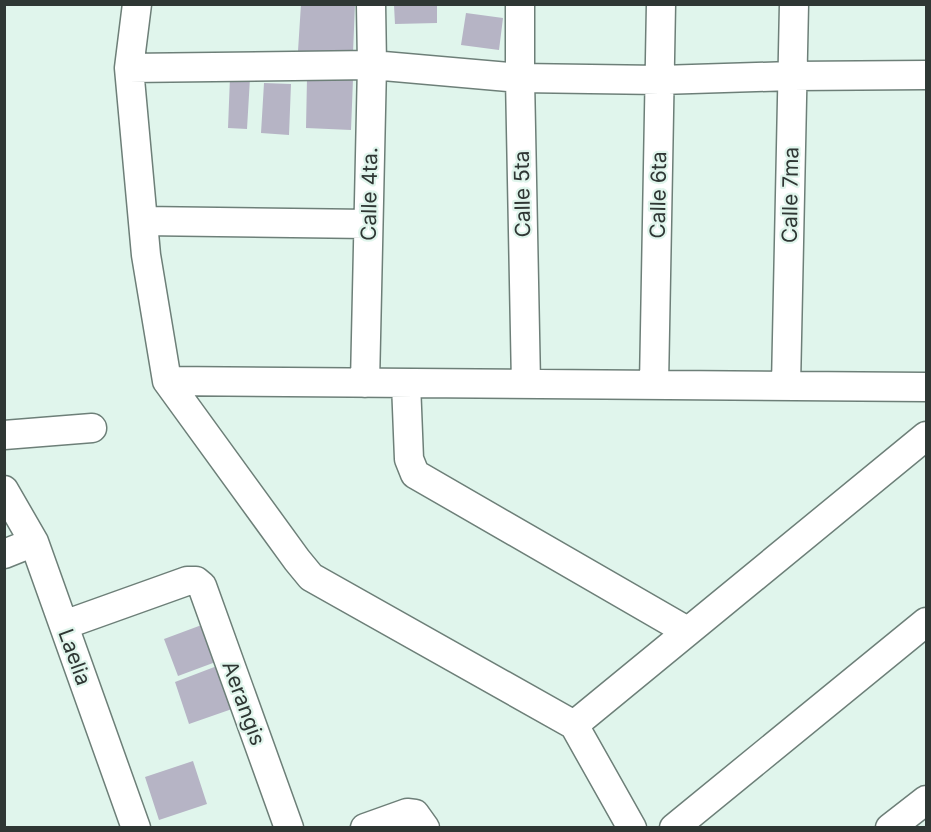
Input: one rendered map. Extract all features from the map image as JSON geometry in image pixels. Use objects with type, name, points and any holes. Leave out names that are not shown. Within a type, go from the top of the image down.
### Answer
[{"type":"street","points":[[137,4],[129,68],[146,255],[167,381],[311,577],[574,725],[632,828]]},
{"type":"street","name":"Calle 4ta.","points":[[365,383],[372,65],[371,4]]},
{"type":"street","name":"Calle 5ta","points":[[520,4],[526,384]]},
{"type":"street","name":"Calle 6ta","points":[[654,385],[661,4]]},
{"type":"street","name":"Calle 7ma","points":[[786,386],[794,4]]},
{"type":"street","points":[[129,68],[372,65],[520,78],[660,80],[927,75]]},
{"type":"street","points":[[143,221],[368,224]]},
{"type":"street","points":[[167,381],[927,387]]},
{"type":"street","points":[[406,383],[409,459],[415,474],[687,631]]},
{"type":"street","points":[[4,435],[92,428]]},
{"type":"street","points":[[574,725],[927,436]]},
{"type":"street","name":"Laelia","points":[[4,490],[34,542],[136,828]]},
{"type":"street","points":[[4,554],[34,542]]},
{"type":"street","name":"Aerangis","points":[[64,625],[187,581],[196,581],[202,586],[289,828]]},
{"type":"street","points":[[674,828],[927,622]]},
{"type":"street","points":[[890,828],[927,800]]},
{"type":"street","points":[[365,828],[407,813],[420,821]]},
{"type":"building","points":[[301,4],[355,4],[353,53],[298,51]]},
{"type":"building","points":[[394,5],[437,5],[437,23],[395,24]]},
{"type":"building","points":[[466,13],[503,18],[499,50],[461,45]]},
{"type":"building","points":[[230,77],[250,78],[247,129],[228,128]]},
{"type":"building","points":[[307,78],[353,79],[351,130],[306,128]]},
{"type":"building","points":[[264,83],[291,84],[289,135],[261,133]]},
{"type":"building","points":[[207,623],[221,660],[178,676],[164,639]]},
{"type":"building","points":[[217,666],[232,709],[189,724],[175,682]]},
{"type":"building","points":[[193,761],[207,804],[159,820],[145,777]]}]
